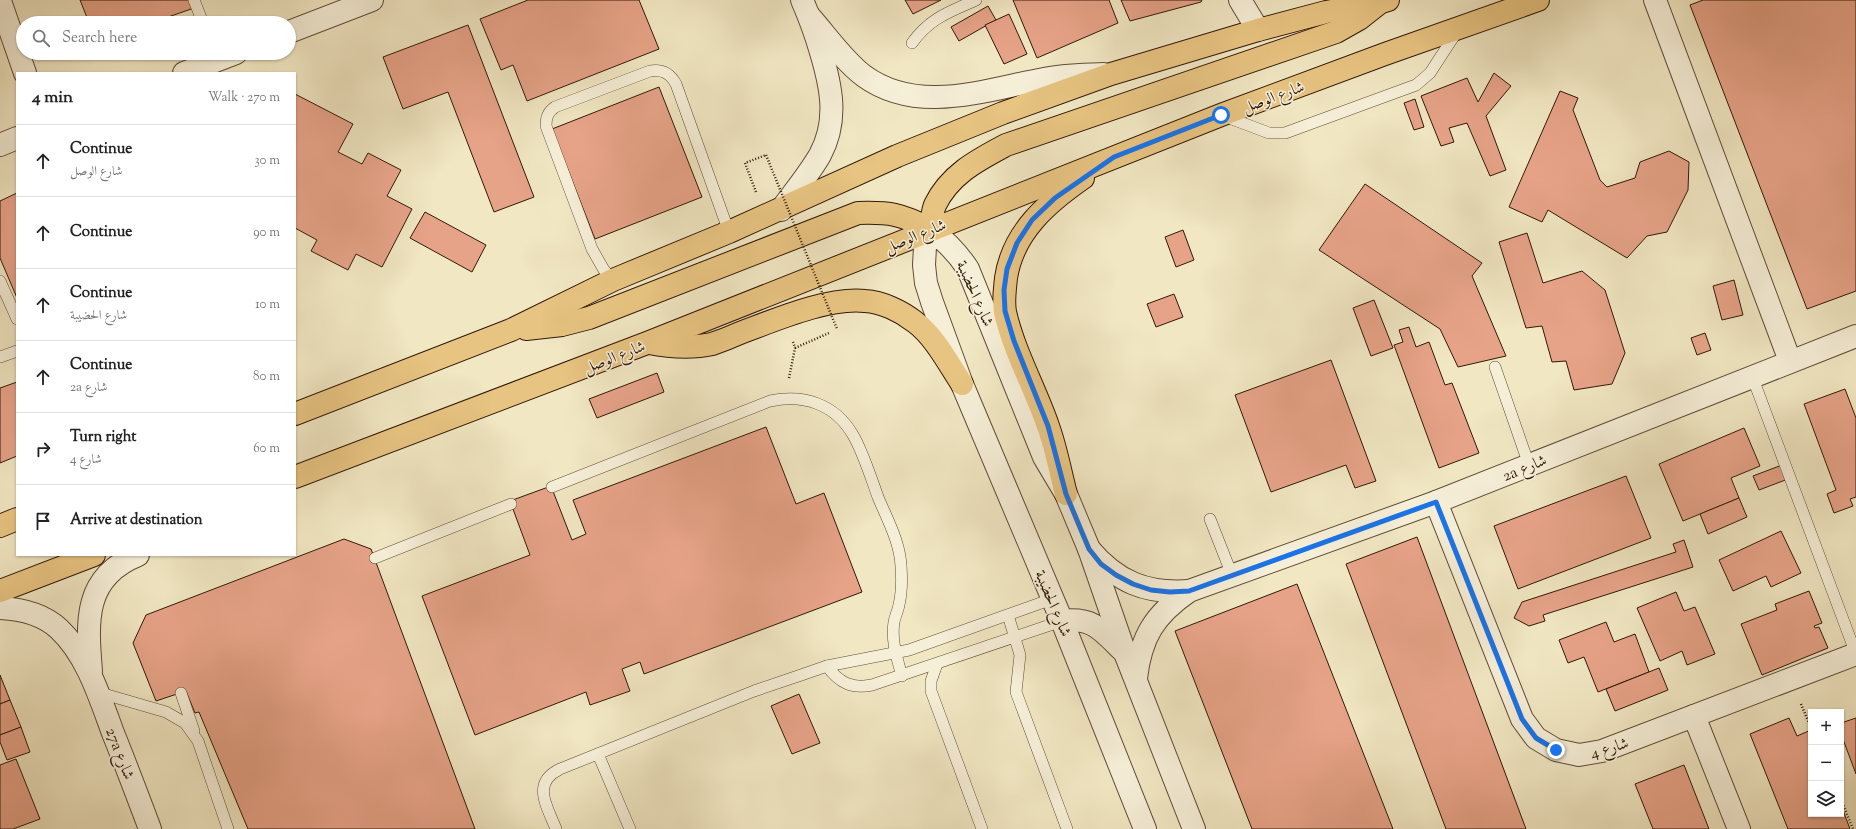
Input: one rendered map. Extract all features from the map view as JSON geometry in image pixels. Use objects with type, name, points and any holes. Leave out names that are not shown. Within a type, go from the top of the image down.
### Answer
[{"type":"main road","name":"شارع الوصل","points":[[296,477],[647,343],[930,229],[1221,115],[1538,0]]},
{"type":"main road","points":[[296,414],[511,330],[613,280],[781,210],[925,144],[1003,113],[1111,74],[1258,30],[1334,11],[1383,2]]},
{"type":"main road","points":[[511,330],[562,325],[589,318],[858,213],[883,212],[908,218],[930,229],[935,206],[948,185],[968,166],[1006,145],[1336,32],[1359,19],[1383,2]]},
{"type":"main road","points":[[1066,494],[1048,426],[1014,341],[1005,311],[1004,290],[1007,269],[1017,243],[1032,220],[1055,198],[1114,157]]},
{"type":"main road","points":[[647,343],[669,347],[691,347],[712,344],[784,317],[839,301],[865,301],[892,308],[915,322],[934,341],[962,384]]},
{"type":"main road","points":[[0,526],[16,519]]},
{"type":"main road","points":[[0,591],[91,556]]},
{"type":"street","points":[[0,0],[16,49]]},
{"type":"street","points":[[296,29],[372,0]]},
{"type":"street","points":[[1240,0],[1258,30]]},
{"type":"street","points":[[1656,0],[1790,361]]},
{"type":"street","points":[[806,9],[850,64],[863,75],[894,91],[914,96],[934,98],[955,96],[1046,78],[1111,74]]},
{"type":"street","points":[[781,210],[820,155],[828,136],[832,117],[832,96],[829,76],[806,9]]},
{"type":"street","points":[[20,60],[24,72]]},
{"type":"street","points":[[186,72],[212,60]]},
{"type":"street","points":[[0,145],[16,138]]},
{"type":"street","name":"شارع الحضيبة","points":[[1145,829],[1062,621],[962,384],[926,284],[924,259],[925,247],[930,229],[954,249],[968,269],[1044,457],[1066,494],[1089,549],[1124,653],[1136,678],[1194,829]]},
{"type":"street","name":"2a شارع","points":[[1136,678],[1138,657],[1156,619],[1171,604],[1189,591],[1436,502],[1856,336]]},
{"type":"street","name":"شارع 4","points":[[1436,502],[1522,719],[1536,738],[1556,750],[1579,755],[1602,751],[1856,654]]},
{"type":"street","name":"2a شارع","points":[[1089,549],[1101,564],[1116,575],[1133,584],[1151,590],[1170,592],[1189,591]]},
{"type":"street","name":"27a شارع","points":[[94,684],[87,630],[90,609],[98,588],[113,569],[136,556]]},
{"type":"street","name":"27a شارع","points":[[0,608],[22,610],[41,617],[58,629],[72,645],[94,684],[150,829]]},
{"type":"street","points":[[1062,621],[1076,619],[1088,621],[1101,629],[1124,653]]},
{"type":"street","points":[[1694,716],[1739,829]]},
{"type":"lane","points":[[194,0],[201,16]]},
{"type":"lane","points":[[912,42],[923,29],[938,17],[976,0]]},
{"type":"lane","points":[[1221,115],[1269,133],[1294,132],[1416,85],[1430,74],[1460,28]]},
{"type":"lane","points":[[613,280],[604,270],[592,249],[546,126],[546,118],[549,112],[556,107],[650,70],[666,72],[672,77],[676,84],[729,232]]},
{"type":"lane","points":[[0,281],[16,317]]},
{"type":"lane","points":[[0,357],[16,350]]},
{"type":"lane","points":[[1495,366],[1529,465]]},
{"type":"lane","points":[[1752,376],[1856,654]]},
{"type":"lane","points":[[552,487],[770,401],[785,398],[806,399],[825,407],[841,419],[853,435],[896,540],[901,564],[902,590],[894,622],[893,637],[895,653],[902,676]]},
{"type":"lane","points":[[375,558],[511,504]]},
{"type":"lane","points":[[1210,519],[1232,575]]},
{"type":"lane","points":[[556,829],[544,799],[543,790],[546,780],[552,773],[754,691],[827,666],[895,653],[920,646],[1052,599]]},
{"type":"lane","points":[[1008,615],[1016,637],[1020,655],[1016,692],[1067,829]]},
{"type":"lane","points":[[827,666],[838,680],[847,685],[857,687],[872,686],[1062,621]]},
{"type":"lane","points":[[937,664],[932,677],[931,691],[982,829]]},
{"type":"lane","points":[[94,684],[166,712],[185,723],[198,741]]},
{"type":"lane","points":[[181,693],[228,829]]},
{"type":"lane","points":[[598,754],[630,829]]},
{"type":"path","points":[[745,163],[766,155],[837,329],[795,348],[785,398]]},
{"type":"path","points":[[1844,807],[1853,829]]},
{"type":"building","points":[[80,0],[190,0],[194,8],[171,16],[86,16]]},
{"type":"building","points":[[528,0],[639,0],[659,49],[527,101],[513,65],[501,70],[480,19]]},
{"type":"building","points":[[905,0],[941,0],[913,14]]},
{"type":"building","points":[[1013,0],[1109,0],[1118,23],[1037,58]]},
{"type":"building","points":[[1121,0],[1202,0],[1201,2],[1130,21]]},
{"type":"building","points":[[1703,0],[1856,0],[1856,291],[1807,309],[1690,5]]},
{"type":"building","points":[[988,6],[996,20],[959,41],[951,27]]},
{"type":"building","points":[[1009,14],[1027,54],[1004,64],[985,25]]},
{"type":"building","points":[[468,25],[534,197],[494,212],[448,92],[403,109],[383,57]]},
{"type":"building","points":[[1494,73],[1511,86],[1486,116],[1506,170],[1490,176],[1467,123],[1449,128],[1454,142],[1441,146],[1421,96],[1467,78],[1478,102]]},
{"type":"building","points":[[659,87],[702,197],[595,239],[552,129]]},
{"type":"building","points":[[1560,91],[1578,98],[1573,110],[1600,180],[1607,187],[1635,178],[1640,162],[1669,151],[1689,162],[1688,190],[1667,232],[1647,236],[1627,258],[1548,210],[1542,222],[1509,207]]},
{"type":"building","points":[[296,95],[353,124],[338,152],[362,164],[368,153],[401,170],[387,196],[412,209],[382,267],[356,254],[348,270],[311,251],[317,240],[296,229]]},
{"type":"building","points":[[1415,99],[1424,127],[1414,130],[1404,103]]},
{"type":"building","points":[[1365,184],[1482,263],[1472,276],[1506,356],[1458,367],[1440,329],[1319,250]]},
{"type":"building","points":[[16,193],[16,296],[0,258],[0,201]]},
{"type":"building","points":[[425,212],[486,245],[472,272],[410,238]]},
{"type":"building","points":[[1183,230],[1194,260],[1176,267],[1165,237]]},
{"type":"building","points":[[1527,233],[1543,283],[1582,271],[1605,290],[1625,353],[1612,384],[1574,390],[1566,361],[1552,362],[1542,326],[1526,328],[1499,242]]},
{"type":"building","points":[[1734,280],[1743,315],[1722,320],[1713,286]]},
{"type":"building","points":[[1174,294],[1183,317],[1156,327],[1147,304]]},
{"type":"building","points":[[1374,300],[1393,348],[1371,356],[1353,308]]},
{"type":"building","points":[[1409,327],[1416,347],[1429,342],[1445,385],[1452,383],[1479,453],[1439,468],[1394,345],[1403,342],[1399,330]]},
{"type":"building","points":[[1705,333],[1711,350],[1697,355],[1691,338]]},
{"type":"building","points":[[1331,360],[1376,481],[1355,488],[1346,465],[1271,492],[1235,395]]},
{"type":"building","points":[[657,373],[664,392],[597,418],[589,399]]},
{"type":"building","points":[[16,382],[16,456],[0,463],[0,388]]},
{"type":"building","points":[[1845,389],[1856,418],[1856,497],[1850,499],[1853,506],[1834,513],[1827,494],[1836,490],[1804,404]]},
{"type":"building","points":[[766,427],[796,504],[824,493],[862,592],[644,674],[640,662],[622,669],[630,691],[590,705],[586,692],[475,735],[422,596],[530,555],[510,501],[551,486],[572,540],[586,534],[573,500]]},
{"type":"building","points":[[1744,428],[1760,466],[1731,478],[1739,498],[1683,521],[1659,464]]},
{"type":"building","points":[[1782,465],[1788,479],[1759,490],[1753,476]]},
{"type":"building","points":[[1626,476],[1651,538],[1518,589],[1494,526]]},
{"type":"building","points":[[1739,498],[1747,517],[1708,534],[1700,514]]},
{"type":"building","points":[[1781,531],[1801,573],[1771,587],[1766,576],[1733,591],[1719,560]]},
{"type":"building","points":[[1417,537],[1526,829],[1446,829],[1346,564]]},
{"type":"building","points":[[344,539],[371,549],[475,829],[248,829],[199,712],[195,713],[186,691],[156,701],[133,643],[146,615]]},
{"type":"building","points":[[1684,540],[1693,567],[1543,615],[1545,621],[1529,626],[1514,618],[1522,602],[1676,552],[1673,544]]},
{"type":"building","points":[[1297,584],[1393,829],[1252,829],[1175,631]]},
{"type":"building","points":[[1809,591],[1822,623],[1814,626],[1815,628],[1819,627],[1828,648],[1762,675],[1741,624],[1777,610],[1775,604]]},
{"type":"building","points":[[1676,592],[1684,611],[1695,607],[1715,654],[1687,665],[1682,651],[1660,661],[1637,608]]},
{"type":"building","points":[[1606,622],[1614,642],[1635,634],[1649,672],[1598,692],[1584,657],[1568,663],[1559,640]]},
{"type":"building","points":[[1659,668],[1668,690],[1615,711],[1606,689]]},
{"type":"building","points":[[0,675],[10,700],[0,704]]},
{"type":"building","points":[[799,694],[820,743],[792,754],[771,706]]},
{"type":"building","points":[[10,700],[21,727],[0,735],[0,704]]},
{"type":"building","points":[[1789,718],[1797,736],[1808,731],[1808,817],[1844,817],[1844,813],[1850,829],[1788,829],[1750,734]]},
{"type":"building","points":[[1856,718],[1856,774],[1844,742],[1844,722]]},
{"type":"building","points":[[21,727],[30,752],[7,760],[0,742],[0,735]]},
{"type":"building","points":[[16,759],[40,819],[13,829],[0,829],[0,765]]},
{"type":"building","points":[[1684,765],[1709,829],[1653,829],[1635,784]]},
{"type":"route","points":[[1221,115],[1114,157],[1055,198],[1032,220],[1017,243],[1007,269],[1004,290],[1005,311],[1014,341],[1048,426],[1066,494],[1089,549],[1101,564],[1116,575],[1133,584],[1151,590],[1170,592],[1189,591],[1436,502],[1522,719],[1536,738],[1556,750]]}]
